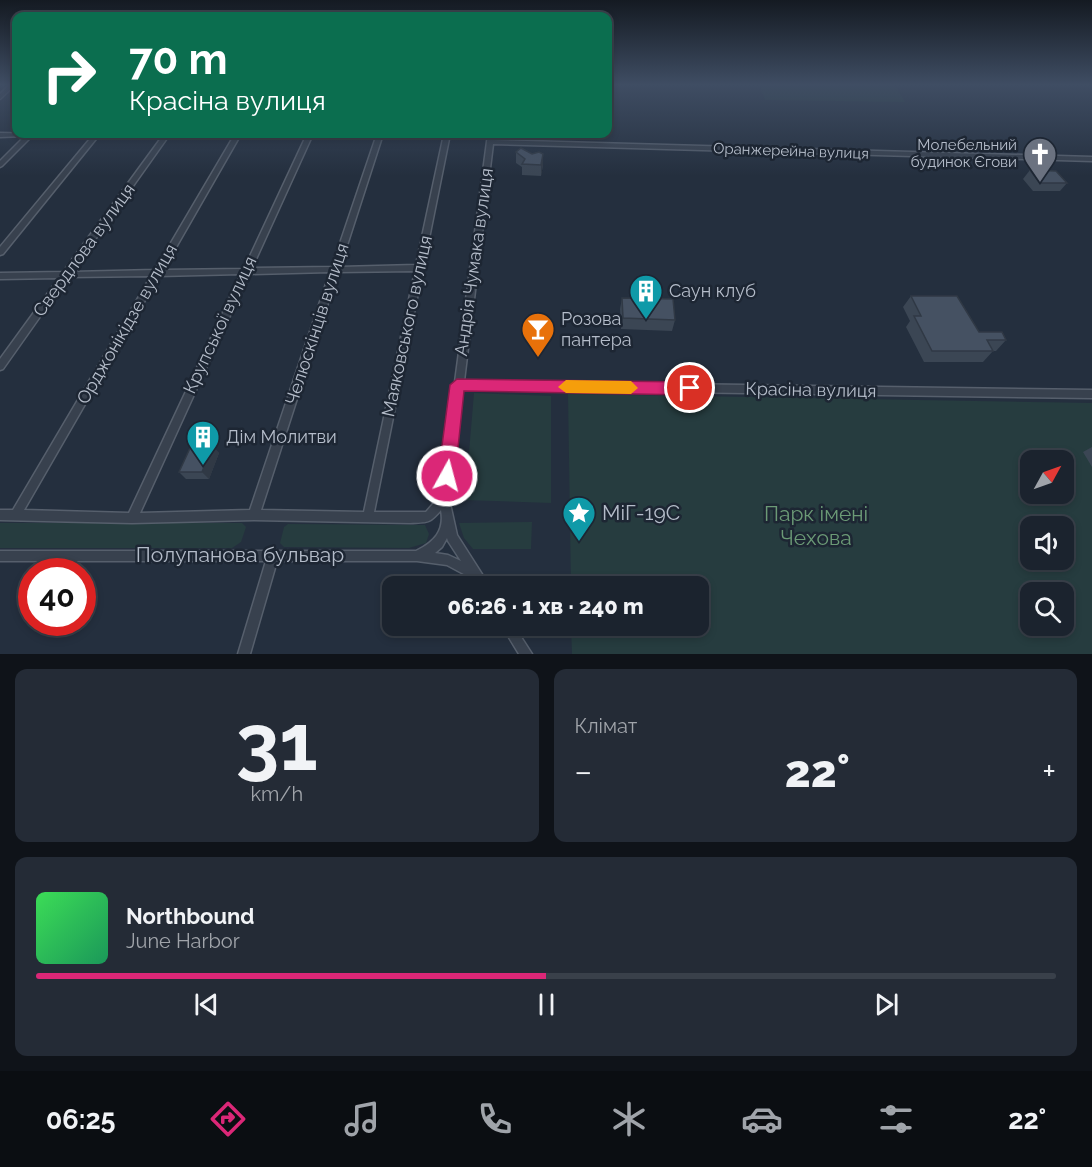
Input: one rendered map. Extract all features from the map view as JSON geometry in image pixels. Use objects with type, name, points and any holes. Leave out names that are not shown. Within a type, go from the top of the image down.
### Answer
[{"type":"street","points":[[0,165],[27,138]]},
{"type":"street","points":[[0,252],[94,138]]},
{"type":"street","name":"Свердлова вулиця","points":[[0,366],[164,138]]},
{"type":"street","name":"Орджонікідзе вулиця","points":[[16,515],[236,138]]},
{"type":"street","name":"Крупської вулиця","points":[[132,518],[308,138]]},
{"type":"street","name":"Челюскінців вулиця","points":[[254,515],[379,138]]},
{"type":"street","name":"Маяковського вулиця","points":[[368,518],[446,138]]},
{"type":"street","name":"Оранжерейна вулиця","points":[[490,138],[1092,159]]},
{"type":"street","name":"Андрія Чумака вулиця","points":[[476,575],[460,554],[447,521],[444,499],[490,138]]},
{"type":"street","points":[[0,276],[418,268]]},
{"type":"street","name":"Красіна вулиця","points":[[457,385],[1092,394]]},
{"type":"street","name":"Полупанова бульвар","points":[[0,515],[132,518],[254,515],[368,518],[428,516],[444,499]]},
{"type":"street","points":[[417,556],[432,550],[444,537],[447,521]]},
{"type":"street","points":[[244,654],[274,555]]},
{"type":"street","name":"Полупанова бульвар","points":[[0,556],[417,556],[448,560],[476,575]]},
{"type":"street","points":[[514,636],[526,654]]},
{"type":"green space","points":[[474,393],[551,396],[551,503],[465,500]]},
{"type":"green space","name":"Парк імені Чехова","points":[[568,394],[1092,403],[1092,654],[572,654],[571,636],[709,636],[709,576],[571,576]]},
{"type":"green space","points":[[532,522],[531,549],[473,549],[464,538],[459,523]]},
{"type":"green space","points":[[0,523],[242,523],[246,527],[241,542],[232,548],[0,548]]},
{"type":"green space","points":[[288,524],[425,525],[429,534],[426,543],[409,548],[284,547],[280,543],[284,527]]},
{"type":"building","points":[[521,148],[532,154],[539,152],[543,154],[541,165],[522,164],[525,159],[516,152]]},
{"type":"building","points":[[1030,170],[1056,171],[1067,183],[1040,183]]},
{"type":"building","points":[[911,296],[957,296],[979,332],[1002,332],[1006,340],[987,340],[993,351],[932,351],[914,316],[921,316]]},
{"type":"building","points":[[622,298],[673,299],[675,320],[623,318]]},
{"type":"building","points":[[191,446],[212,446],[202,472],[179,472]]},
{"type":"slow traffic","points":[[566,387],[631,388]]},
{"type":"place","name":"Молебельний будинок Єгови","points":[[1040,183]]},
{"type":"place","name":"Саун клуб","points":[[646,320]]},
{"type":"place","name":"Розова пантера","points":[[538,358]]},
{"type":"place","name":"Дім Молитви","points":[[203,466]]},
{"type":"place","name":"МіГ-19С","points":[[579,542]]},
{"type":"route","points":[[447,476],[457,385],[690,388]]}]
